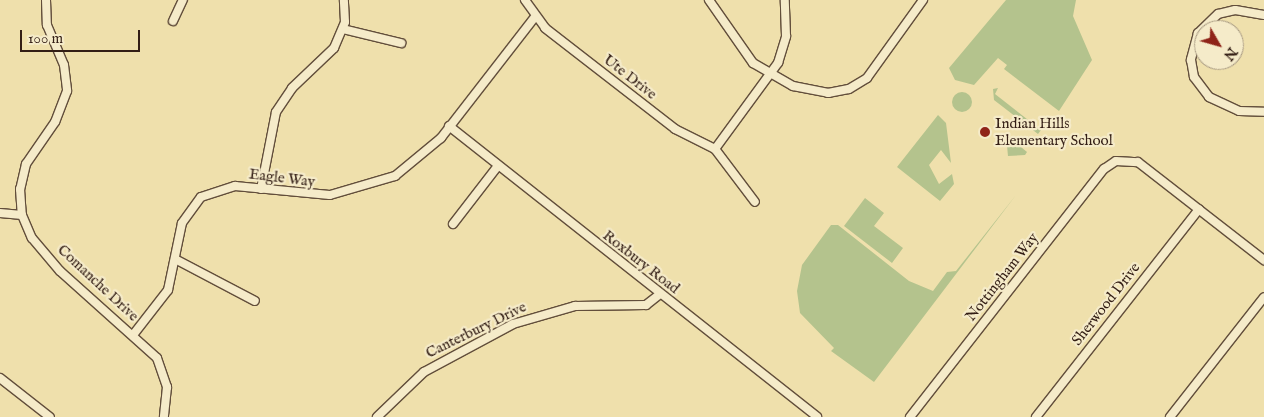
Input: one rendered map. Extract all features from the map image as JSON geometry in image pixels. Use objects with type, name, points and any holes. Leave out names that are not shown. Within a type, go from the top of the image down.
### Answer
[{"type":"street","name":"Comanche Drive","points":[[46,0],[47,25],[64,65],[66,92],[58,117],[26,164],[20,189],[22,215],[32,238],[60,271],[133,335],[163,370],[168,397],[164,417]]},
{"type":"street","points":[[173,21],[183,0]]},
{"type":"street","points":[[261,189],[281,102],[330,54],[343,29],[344,0]]},
{"type":"street","points":[[525,0],[534,18]]},
{"type":"street","points":[[709,0],[743,52],[772,74],[793,86],[822,92],[855,86],[872,72],[922,0]]},
{"type":"street","points":[[755,202],[715,149],[772,74],[786,36],[784,0]]},
{"type":"street","points":[[1264,16],[1235,10],[1218,14],[1198,33],[1191,60],[1194,77],[1209,97],[1239,111],[1264,112]]},
{"type":"street","name":"Eagle Way","points":[[133,335],[164,299],[182,223],[194,202],[226,187],[318,196],[368,187],[407,168],[449,126],[534,18]]},
{"type":"street","name":"Ute Drive","points":[[534,18],[668,124],[715,149]]},
{"type":"street","points":[[343,29],[401,43]]},
{"type":"street","name":"Roxbury Road","points":[[449,126],[497,167],[817,417]]},
{"type":"street","name":"Nottingham Way","points":[[910,417],[1104,169],[1120,160],[1138,162],[1198,208]]},
{"type":"street","points":[[453,224],[497,167]]},
{"type":"street","points":[[1198,208],[1264,260]]},
{"type":"street","name":"Sherwood Drive","points":[[1036,417],[1198,208]]},
{"type":"street","points":[[0,213],[22,215]]},
{"type":"street","points":[[175,259],[255,301]]},
{"type":"street","name":"Canterbury Drive","points":[[377,417],[424,372],[521,321],[575,306],[646,305],[660,294]]},
{"type":"street","points":[[1170,417],[1264,297]]},
{"type":"street","points":[[0,378],[50,417]]},
{"type":"green space","points":[[1006,0],[1076,0],[1073,16],[1092,60],[1059,111],[1004,69],[1007,65],[998,58],[974,85],[955,80],[949,68]]},
{"type":"green space","points":[[998,88],[995,94],[1041,130],[1038,134],[994,100],[993,89]]},
{"type":"green space","points":[[962,92],[969,95],[972,102],[969,109],[962,112],[955,109],[952,102],[955,95]]},
{"type":"green space","points":[[938,115],[946,123],[951,163],[941,150],[929,165],[939,184],[952,174],[954,184],[940,201],[897,167]]},
{"type":"green space","points":[[1006,135],[1027,152],[1025,155],[1008,156]]},
{"type":"green space","points":[[1016,195],[874,382],[831,351],[834,348],[800,313],[797,291],[802,265],[831,225],[838,225],[909,281],[933,291],[947,272],[956,271]]},
{"type":"green space","points":[[865,198],[884,213],[874,226],[903,248],[892,263],[844,226]]},
{"type":"place","name":"Indian Hills Elementary School","points":[[985,132]]}]
